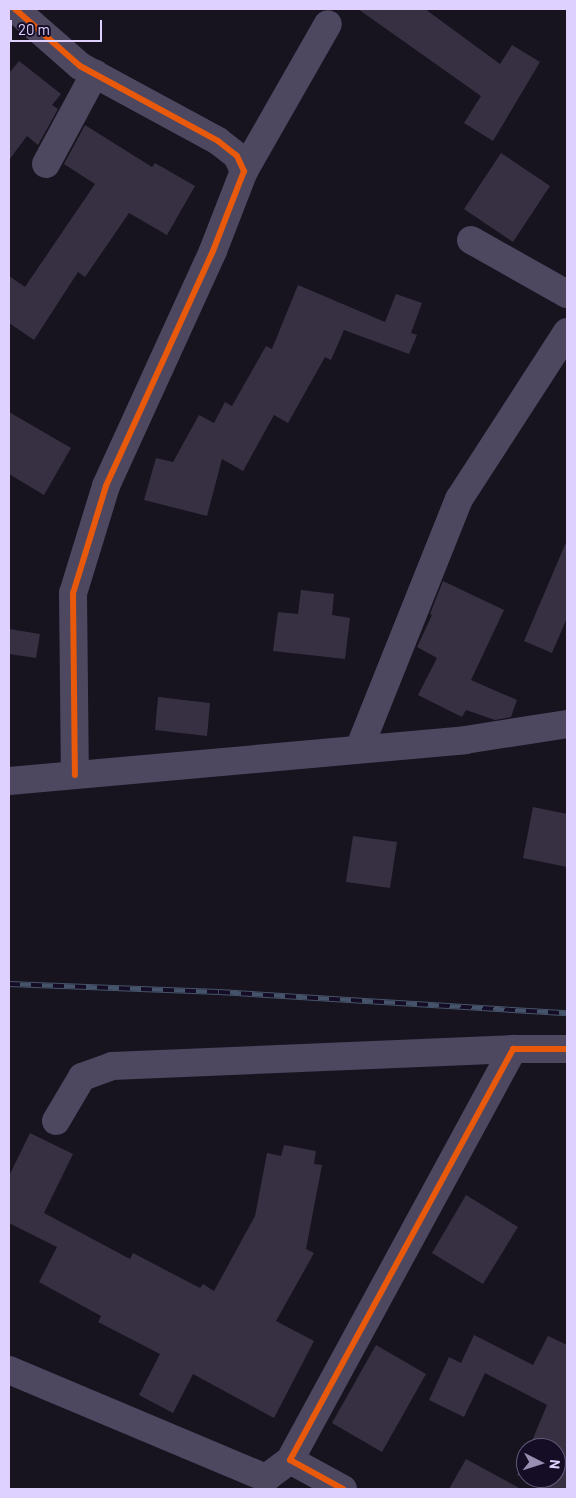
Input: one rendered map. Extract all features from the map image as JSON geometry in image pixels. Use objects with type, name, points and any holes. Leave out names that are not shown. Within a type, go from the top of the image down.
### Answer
[{"type":"street","points":[[14,9],[80,66],[218,141],[237,156],[244,171]]},
{"type":"street","points":[[75,775],[73,593],[106,486],[213,251],[244,171],[328,24]]},
{"type":"street","points":[[46,164],[95,73]]},
{"type":"street","points":[[471,240],[567,294]]},
{"type":"street","points":[[359,749],[459,499],[567,332]]},
{"type":"street","points":[[11,780],[465,740],[567,724]]},
{"type":"street","points":[[56,1121],[82,1077],[112,1066],[567,1048]]},
{"type":"street","points":[[9,1370],[266,1478],[290,1460],[513,1049]]},
{"type":"street","points":[[290,1460],[343,1489]]},
{"type":"building","points":[[358,9],[425,9],[500,64],[512,45],[540,62],[493,141],[464,123],[481,96]]},
{"type":"building","points":[[19,61],[61,94],[52,105],[58,109],[38,145],[27,136],[9,160],[9,73]]},
{"type":"building","points":[[85,125],[152,167],[155,163],[195,186],[167,235],[129,213],[85,277],[78,272],[34,340],[9,323],[9,276],[25,287],[95,184],[64,164]]},
{"type":"building","points":[[501,153],[550,186],[513,242],[464,209]]},
{"type":"building","points":[[298,285],[385,322],[396,294],[422,303],[411,333],[417,335],[409,354],[344,330],[331,360],[325,357],[288,423],[274,415],[243,471],[222,459],[207,516],[144,500],[156,458],[173,462],[199,415],[214,423],[225,402],[232,406],[266,346],[272,349]]},
{"type":"building","points":[[9,412],[71,448],[44,495],[9,474]]},
{"type":"building","points":[[567,540],[567,618],[552,653],[524,641]]},
{"type":"building","points":[[443,581],[504,610],[471,680],[517,700],[511,717],[495,720],[466,710],[462,717],[418,695],[437,658],[417,647],[432,615],[430,614]]},
{"type":"building","points":[[301,590],[334,594],[332,615],[350,618],[345,659],[273,651],[278,612],[298,614]]},
{"type":"building","points":[[9,629],[40,634],[36,658],[9,654]]},
{"type":"building","points":[[158,697],[210,703],[207,736],[155,730]]},
{"type":"building","points":[[533,807],[567,814],[567,867],[523,858]]},
{"type":"building","points":[[353,836],[397,842],[390,888],[346,882]]},
{"type":"building","points":[[30,1133],[73,1154],[44,1213],[130,1259],[133,1253],[200,1288],[203,1284],[214,1291],[255,1216],[267,1153],[281,1156],[284,1145],[316,1151],[314,1164],[322,1165],[306,1249],[314,1253],[276,1321],[314,1341],[274,1418],[193,1374],[173,1413],[139,1395],[160,1354],[98,1322],[101,1316],[39,1282],[57,1247],[9,1223],[9,1176]]},
{"type":"building","points":[[466,1195],[518,1227],[483,1284],[432,1253]]},
{"type":"building","points":[[474,1335],[533,1365],[548,1336],[567,1345],[567,1489],[547,1488],[566,1488],[566,1438],[533,1438],[547,1405],[485,1373],[464,1417],[429,1400],[449,1357],[461,1363]]},
{"type":"building","points":[[376,1345],[426,1374],[382,1452],[332,1423]]},
{"type":"building","points":[[466,1459],[516,1488],[521,1489],[449,1489]]},
{"type":"railway","points":[[9,984],[219,992],[567,1013]]},
{"type":"cycle path","points":[[15,9],[80,66],[218,141],[237,156],[244,171],[213,251],[106,486],[73,593],[75,775]]},
{"type":"cycle path","points":[[343,1489],[290,1460],[513,1049],[567,1049]]}]
